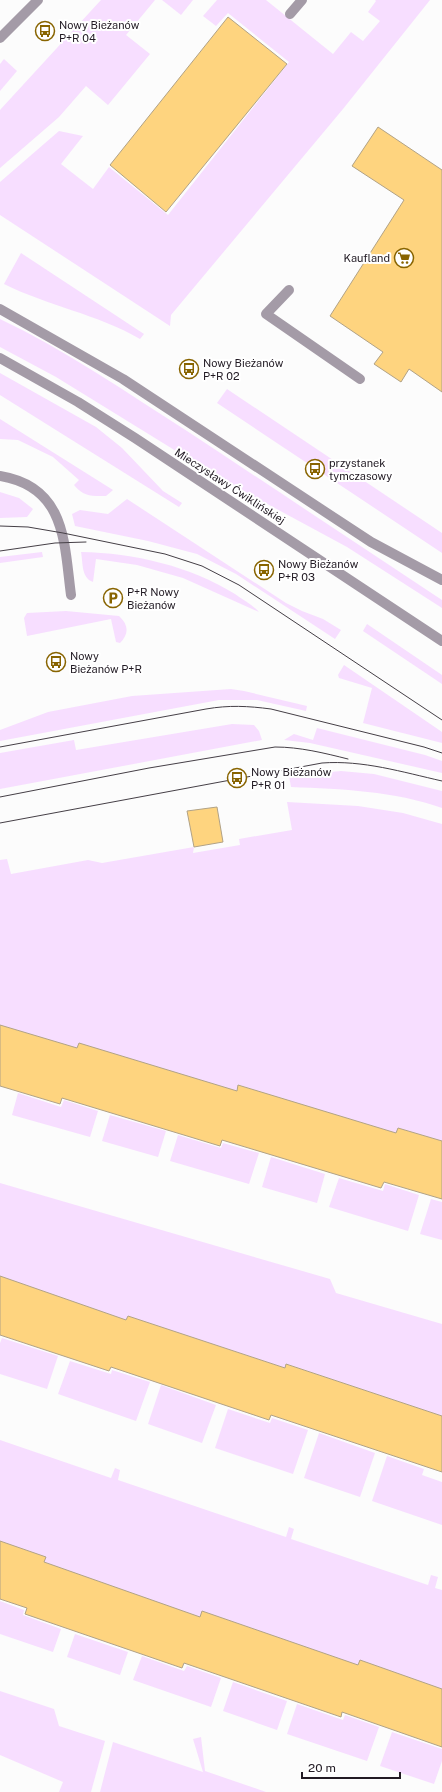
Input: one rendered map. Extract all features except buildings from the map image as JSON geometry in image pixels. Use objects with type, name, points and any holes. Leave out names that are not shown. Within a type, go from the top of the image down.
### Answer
[{"type":"street","points":[[0,38],[38,0]]},
{"type":"street","points":[[290,14],[302,0]]},
{"type":"street","points":[[289,290],[266,314],[360,379]]},
{"type":"street","points":[[0,309],[124,379],[372,542],[442,580]]},
{"type":"street","name":"Mieczysławy Ćwiklińskiej","points":[[0,358],[78,402],[135,438],[442,641]]},
{"type":"street","points":[[0,476],[23,482],[34,488],[44,496],[60,521],[71,595]]},
{"type":"street","points":[[428,632],[442,637]]},
{"type":"shaded area","points":[[101,0],[155,0],[126,35],[150,54],[108,105],[86,86],[59,117],[0,168],[0,110]]},
{"type":"shaded area","points":[[162,0],[193,0],[181,15]]},
{"type":"shaded area","points":[[217,0],[266,0],[333,54],[351,32],[363,41],[380,21],[368,12],[376,1],[375,0],[430,0],[343,109],[171,315],[170,326],[0,215],[0,182],[59,131],[83,136],[61,164],[93,189],[109,167],[168,215],[289,62],[228,13],[216,26],[203,16]]},
{"type":"shaded area","points":[[4,59],[17,71],[0,91],[0,64]]},
{"type":"shaded area","points":[[21,253],[144,334],[140,339],[124,330],[90,316],[21,292],[4,284]]},
{"type":"shaded area","points":[[0,319],[72,358],[187,431],[442,600],[442,608],[347,547],[223,480],[56,377],[0,347]]},
{"type":"shaded area","points":[[0,373],[96,427],[122,448],[163,491],[182,503],[179,507],[0,395]]},
{"type":"shaded area","points":[[227,389],[442,533],[442,553],[217,403]]},
{"type":"shaded area","points":[[0,419],[113,490],[106,496],[92,496],[81,492],[74,485],[79,480],[53,457],[18,440],[0,439]]},
{"type":"shaded area","points":[[0,492],[19,498],[33,509],[27,517],[0,518]]},
{"type":"shaded area","points":[[127,499],[286,603],[323,619],[341,630],[335,639],[236,574],[197,554],[148,541],[75,526],[72,514],[80,510],[108,514]]},
{"type":"shaded area","points":[[42,552],[43,557],[0,563],[0,557]]},
{"type":"shaded area","points":[[81,552],[141,558],[180,569],[218,584],[235,594],[259,612],[183,578],[137,565],[96,559],[93,582],[86,577],[84,573]]},
{"type":"shaded area","points":[[66,611],[119,616],[126,626],[127,630],[125,636],[120,643],[116,642],[111,619],[27,636],[24,618],[27,613]]},
{"type":"shaded area","points":[[367,624],[442,675],[442,684],[363,631]]},
{"type":"shaded area","points":[[344,665],[442,732],[442,743],[363,723],[372,688],[339,678],[338,675]]},
{"type":"shaded area","points":[[231,689],[307,706],[306,711],[257,700],[219,700],[0,741],[0,730],[48,712],[132,696]]},
{"type":"shaded area","points":[[232,724],[254,725],[259,731],[262,740],[0,789],[0,753],[74,740],[76,750]]},
{"type":"shaded area","points":[[317,728],[425,755],[442,761],[442,773],[310,743],[284,740],[294,734],[313,740]]},
{"type":"shaded area","points":[[341,771],[374,774],[442,791],[442,808],[424,802],[387,794],[349,790],[291,787],[289,776]]},
{"type":"shaded area","points":[[287,802],[358,806],[403,813],[442,824],[442,1141],[398,1128],[396,1133],[239,1085],[237,1091],[79,1043],[77,1048],[0,1025],[0,860],[7,859],[11,874],[88,860],[102,863],[194,847],[193,853],[240,845],[239,839],[292,830]]},
{"type":"shaded area","points":[[18,1093],[61,1107],[64,1100],[98,1111],[90,1137],[12,1115]]},
{"type":"shaded area","points":[[110,1115],[166,1131],[158,1157],[102,1141]]},
{"type":"shaded area","points":[[178,1135],[221,1148],[223,1143],[259,1153],[249,1184],[170,1161]]},
{"type":"shaded area","points":[[271,1157],[325,1174],[317,1203],[262,1187]]},
{"type":"shaded area","points":[[339,1178],[383,1191],[385,1184],[419,1195],[408,1231],[329,1207]]},
{"type":"shaded area","points":[[0,1183],[330,1279],[336,1293],[442,1324],[442,1416],[287,1364],[285,1368],[128,1316],[126,1320],[0,1276]]},
{"type":"shaded area","points":[[431,1199],[442,1202],[442,1240],[420,1234]]},
{"type":"shaded area","points":[[2,1338],[58,1356],[47,1389],[0,1374],[0,1343]]},
{"type":"shaded area","points":[[70,1361],[111,1374],[112,1370],[150,1382],[136,1421],[58,1394]]},
{"type":"shaded area","points":[[161,1385],[216,1405],[202,1443],[148,1424]]},
{"type":"shaded area","points":[[228,1409],[270,1423],[272,1418],[308,1430],[293,1474],[215,1448]]},
{"type":"shaded area","points":[[319,1433],[375,1453],[360,1497],[304,1478]]},
{"type":"shaded area","points":[[0,1440],[111,1478],[115,1468],[120,1470],[118,1480],[286,1537],[289,1527],[294,1529],[291,1539],[428,1585],[431,1575],[438,1577],[435,1588],[442,1590],[442,1689],[360,1660],[358,1665],[202,1611],[200,1617],[44,1562],[45,1557],[0,1541]]},
{"type":"shaded area","points":[[387,1456],[424,1469],[422,1475],[442,1482],[442,1525],[372,1501]]},
{"type":"shaded area","points":[[0,1601],[24,1610],[23,1615],[61,1629],[53,1652],[0,1634]]},
{"type":"shaded area","points":[[75,1634],[128,1652],[120,1675],[67,1657]]},
{"type":"shaded area","points":[[142,1656],[184,1671],[187,1666],[221,1678],[211,1707],[133,1680]]},
{"type":"shaded area","points":[[233,1682],[287,1701],[277,1730],[223,1711]]},
{"type":"shaded area","points":[[0,1691],[54,1709],[59,1726],[105,1741],[91,1792],[59,1792],[63,1782],[0,1755]]},
{"type":"shaded area","points":[[297,1704],[343,1720],[345,1715],[379,1727],[367,1761],[287,1734]]},
{"type":"shaded area","points":[[392,1732],[442,1749],[442,1761],[434,1784],[380,1766]]},
{"type":"shaded area","points":[[201,1737],[205,1771],[266,1792],[100,1792],[113,1742],[203,1772],[193,1739]]},
{"type":"tram line","points":[[0,526],[28,527],[63,533],[165,554],[202,566],[239,585],[442,720]]},
{"type":"tram line","points":[[0,551],[55,543],[86,542]]},
{"type":"tram line","points":[[0,747],[206,709],[238,706],[271,709],[424,747],[442,753]]},
{"type":"tram line","points":[[0,797],[149,768],[275,747],[303,749],[348,759]]},
{"type":"tram line","points":[[0,823],[322,763],[352,763],[367,765],[442,781]]},
{"type":"place","name":"Nowy Bieżanów P+R 04","points":[[45,31]]},
{"type":"place","name":"Kaufland","points":[[404,258]]},
{"type":"place","name":"Nowy Bieżanów P+R 02","points":[[189,369]]},
{"type":"place","name":"przystanek tymczasowy","points":[[315,469]]},
{"type":"place","name":"Nowy Bieżanów P+R 03","points":[[264,570]]},
{"type":"place","name":"P+R Nowy Bieżanów","points":[[113,598]]},
{"type":"place","name":"Nowy Bieżanów P+R","points":[[56,662]]},
{"type":"place","name":"Nowy Bieżanów P+R 01","points":[[237,778]]}]
